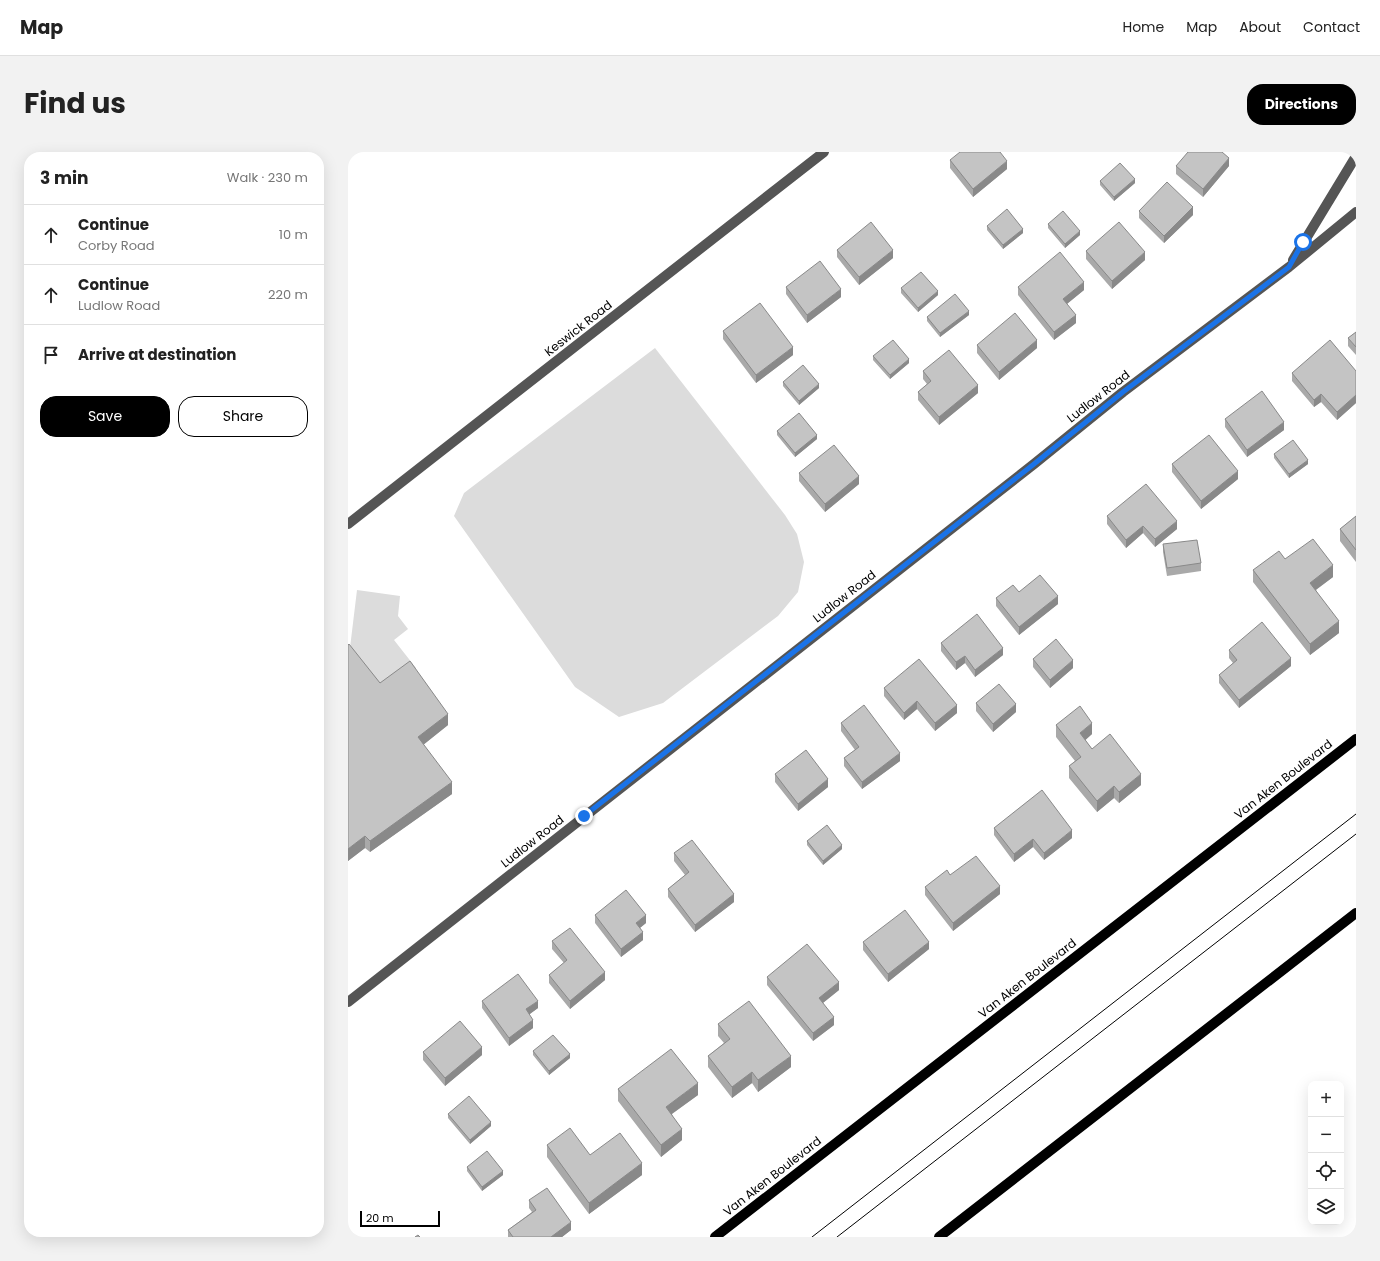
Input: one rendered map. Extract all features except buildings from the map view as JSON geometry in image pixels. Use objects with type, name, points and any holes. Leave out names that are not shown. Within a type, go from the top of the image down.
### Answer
[{"type":"main road","name":"Van Aken Boulevard","points":[[715,1237],[1356,739]]},
{"type":"main road","points":[[939,1237],[1356,913]]},
{"type":"street","name":"Keswick Road","points":[[348,524],[824,152]]},
{"type":"street","points":[[1289,267],[1356,156]]},
{"type":"street","name":"Ludlow Road","points":[[348,1002],[1034,464],[1123,392],[1289,267],[1356,212]]},
{"type":"shaded area","points":[[655,348],[785,515],[797,534],[804,562],[798,592],[778,616],[663,703],[619,717],[575,687],[454,516],[464,493]]},
{"type":"shaded area","points":[[357,590],[400,596],[398,616],[408,629],[394,640],[416,668],[380,695],[349,656]]},
{"type":"tram line","points":[[812,1237],[1356,814]]},
{"type":"tram line","points":[[837,1237],[1356,834]]},
{"type":"route","points":[[584,816],[1034,464],[1123,392],[1289,267],[1303,242]]}]
